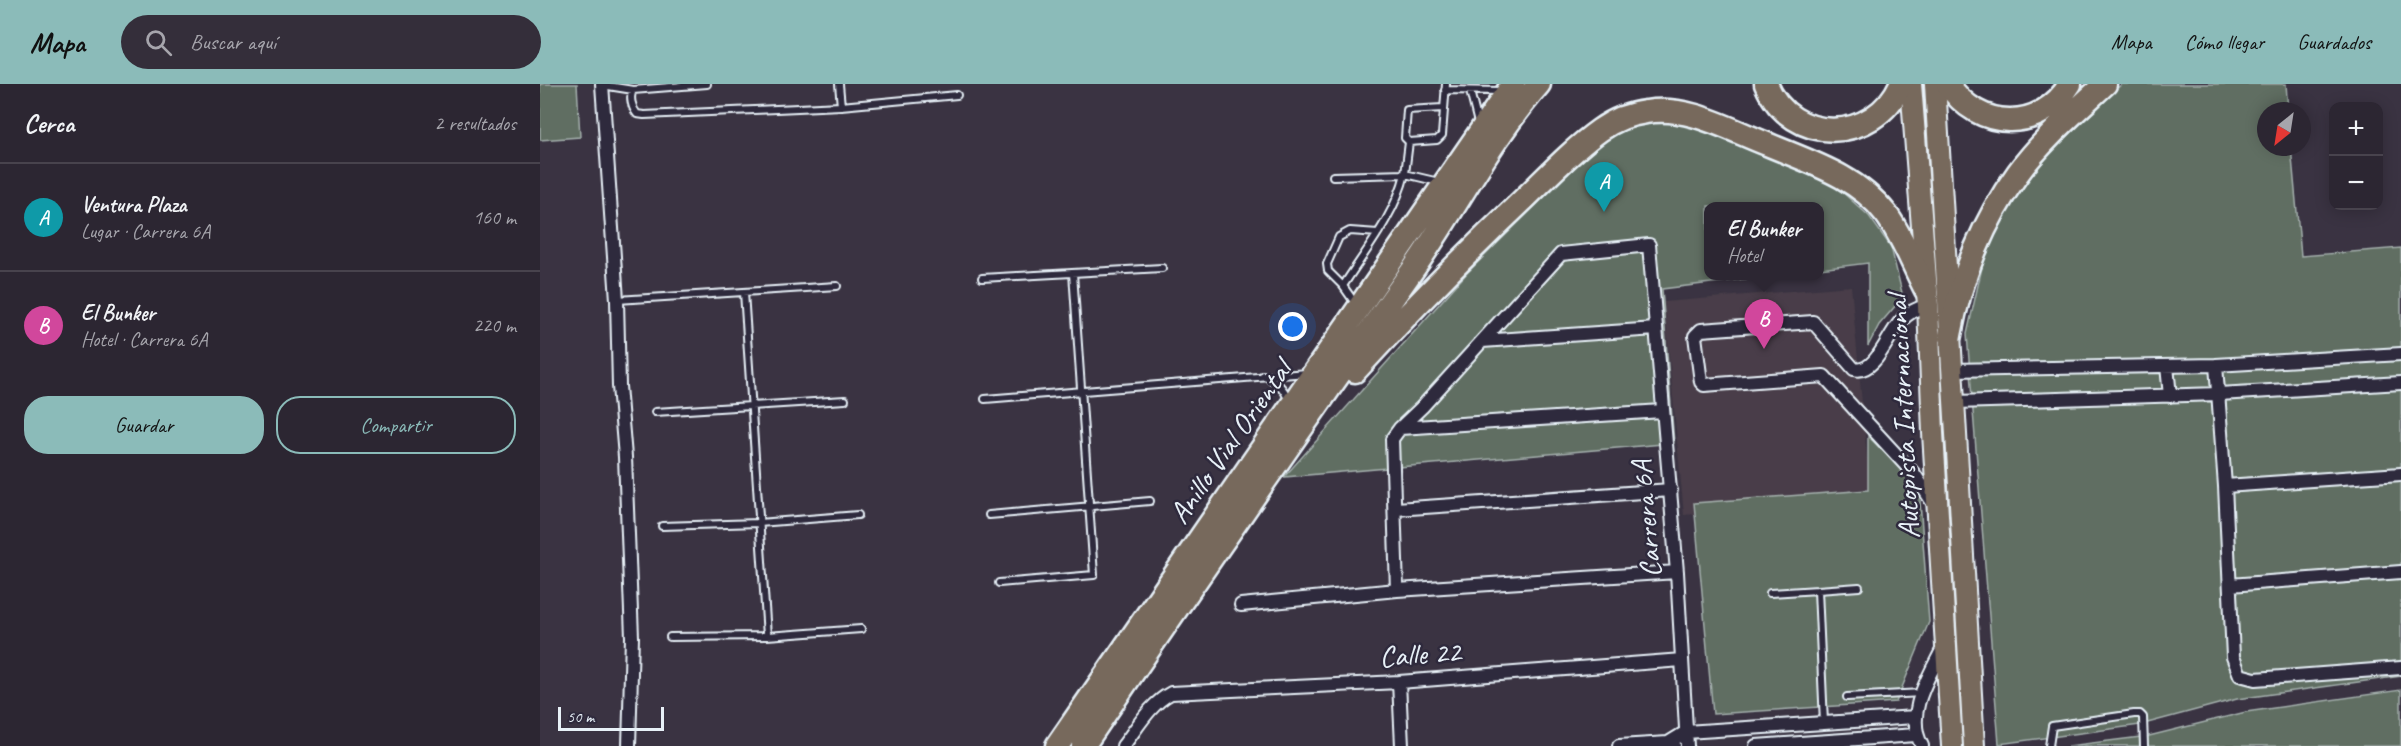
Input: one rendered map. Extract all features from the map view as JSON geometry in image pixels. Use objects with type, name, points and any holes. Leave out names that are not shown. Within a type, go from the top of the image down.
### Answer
[{"type":"highway","name":"Anillo Vial Oriental","points":[[1083,746],[1429,245],[1494,146],[1539,84]]},
{"type":"highway","points":[[1766,84],[1779,105],[1795,119],[1815,128],[1837,130],[1858,126],[1876,116],[1892,101],[1901,84]]},
{"type":"highway","points":[[1948,84],[1961,101],[1980,114],[1991,118],[2013,120],[2025,119],[2046,110],[2063,95],[2070,84]]},
{"type":"highway","points":[[1950,335],[1966,275],[1991,217],[2010,185],[2039,148],[2105,84]]},
{"type":"highway","name":"Anillo Vial Oriental","points":[[1057,746],[1511,87]]},
{"type":"highway","points":[[1316,406],[1339,389],[1462,258],[1578,147],[1611,123],[1633,114],[1660,110],[1696,116],[1818,165],[1854,184],[1866,192],[1886,214],[1927,298]]},
{"type":"main road","name":"Autopista Internacional","points":[[1911,84],[1927,298],[1952,746]]},
{"type":"main road","name":"Autopista Internacional","points":[[1935,84],[1974,746]]},
{"type":"street","points":[[602,85],[625,457],[632,637],[632,710],[629,746]]},
{"type":"street","name":"Carrera 6A","points":[[1482,341],[1561,254],[1649,245],[1662,411],[1671,490],[1687,746]]},
{"type":"street","points":[[1927,298],[1899,322],[1870,367],[1859,370],[1854,369],[1813,322],[1701,330],[1695,336],[1701,382],[1704,385],[1824,376],[1915,475],[1938,512]]},
{"type":"street","points":[[1398,590],[1392,439],[1482,341],[1656,329]]},
{"type":"street","points":[[1952,370],[2216,365],[2401,354]]},
{"type":"street","points":[[2216,365],[2225,486],[2233,657],[2240,675],[2255,679],[2401,668]]},
{"type":"street","points":[[2167,366],[2170,396]]},
{"type":"street","points":[[1955,402],[2218,394],[2401,383]]},
{"type":"street","points":[[1400,428],[1662,411]]},
{"type":"street","points":[[2225,486],[2401,474]]},
{"type":"street","points":[[1396,509],[1671,490]]},
{"type":"street","points":[[1241,605],[1398,590],[1677,572]]},
{"type":"street","points":[[2230,585],[2401,572]]},
{"type":"street","points":[[1756,746],[1919,741],[1915,717],[1922,693],[1945,644]]},
{"type":"street","name":"Calle 22","points":[[1123,746],[1161,698],[1171,693],[1399,682],[1682,660]]},
{"type":"street","points":[[1399,682],[1402,746]]},
{"type":"street","points":[[1619,746],[1672,744],[1686,732],[1915,717]]},
{"type":"lane","points":[[602,85],[633,90],[707,84]]},
{"type":"lane","points":[[839,84],[841,106]]},
{"type":"lane","points":[[1409,142],[1437,140],[1442,135],[1445,87],[1470,91],[1511,87]]},
{"type":"lane","points":[[633,90],[631,93],[633,109],[637,114],[644,115],[841,106],[957,95]]},
{"type":"lane","points":[[1470,91],[1480,131]]},
{"type":"lane","points":[[1343,286],[1378,233],[1401,192],[1409,142],[1406,138],[1407,110],[1443,108]]},
{"type":"lane","points":[[1333,176],[1405,174],[1445,183]]},
{"type":"lane","points":[[1360,308],[1328,271],[1327,264],[1339,237],[1350,231],[1378,233]]},
{"type":"lane","points":[[982,278],[1162,268]]},
{"type":"lane","points":[[999,583],[1094,575],[1073,273]]},
{"type":"lane","points":[[617,300],[837,286]]},
{"type":"lane","points":[[744,292],[767,636]]},
{"type":"lane","points":[[985,399],[1316,372]]},
{"type":"lane","points":[[1263,375],[1279,383],[1285,389],[1291,407]]},
{"type":"lane","points":[[655,412],[751,408],[845,400]]},
{"type":"lane","points":[[989,515],[1150,501]]},
{"type":"lane","points":[[662,526],[759,523],[858,515]]},
{"type":"lane","points":[[1770,593],[1859,587]]},
{"type":"lane","points":[[1818,590],[1824,723]]},
{"type":"lane","points":[[670,637],[767,636],[861,629]]},
{"type":"lane","points":[[1847,696],[1922,693]]},
{"type":"lane","points":[[2049,746],[2052,726],[2134,714],[2143,717],[2144,746]]},
{"type":"shaded area","points":[[1851,286],[1871,499],[1684,515],[1664,302]]},
{"type":"green space","points":[[540,84],[577,84],[580,137],[540,140]]},
{"type":"green space","points":[[2122,84],[2286,84],[2287,102],[2257,102],[2257,156],[2292,156],[2301,256],[2401,248],[2401,676],[2237,699],[2140,725],[1999,744],[1967,334],[1988,241],[2015,191],[2094,109]]},
{"type":"green space","points":[[1674,118],[1832,183],[1869,216],[1891,247],[1903,297],[1879,325],[1868,346],[1868,263],[1824,268],[1824,202],[1704,202],[1704,280],[1736,280],[1662,289],[1674,443],[1284,477],[1467,273],[1619,124]]},
{"type":"green space","points":[[1868,436],[1919,488],[1929,622],[1896,702],[1713,714],[1694,503],[1868,490]]},
{"type":"green space","points":[[2401,690],[2401,746],[2068,746],[2149,736],[2246,712]]},
{"type":"place","name":"Ventura Plaza","points":[[1604,212]]},
{"type":"place","name":"El Bunker","points":[[1764,349]]}]
